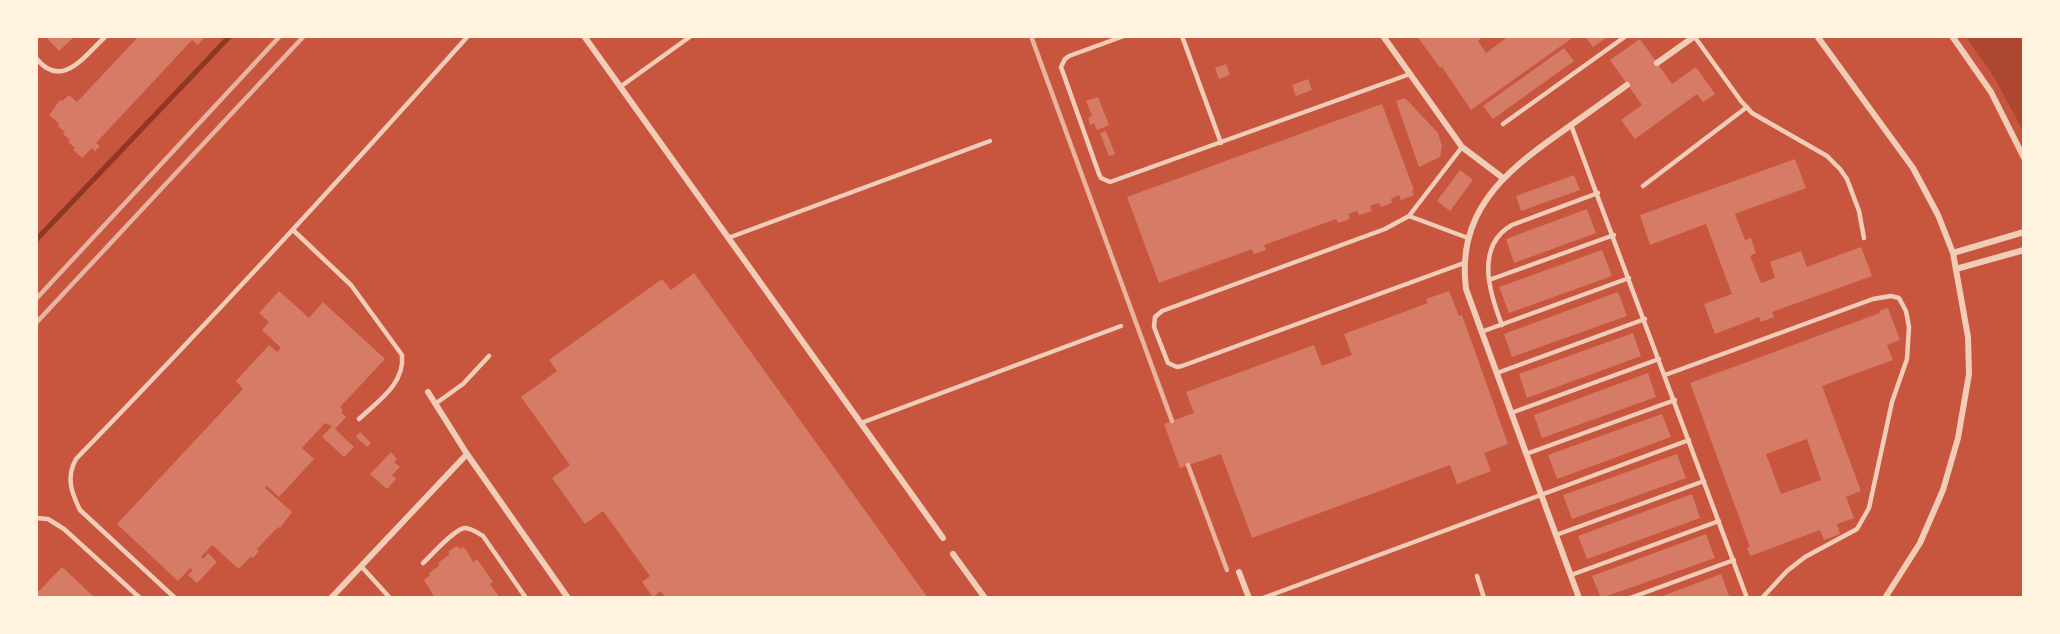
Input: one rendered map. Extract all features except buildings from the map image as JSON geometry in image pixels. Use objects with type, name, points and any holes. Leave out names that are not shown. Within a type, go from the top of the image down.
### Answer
[{"type":"street","points":[[584,36],[943,538]]},
{"type":"street","points":[[1383,36],[1462,147],[1503,178]]},
{"type":"street","points":[[1657,63],[1695,36]]},
{"type":"street","points":[[1817,36],[1913,168],[1938,215],[1953,253],[1968,337],[1969,365],[1958,438],[1943,490],[1920,543],[1885,598]]},
{"type":"street","points":[[1952,36],[1991,92],[2024,158]]},
{"type":"street","points":[[1579,598],[1466,289],[1464,263],[1468,238],[1480,210],[1503,178],[1528,155],[1628,85]]},
{"type":"street","points":[[1953,253],[2024,232]]},
{"type":"street","points":[[1956,269],[2024,250]]},
{"type":"street","points":[[428,392],[467,454],[568,598]]},
{"type":"street","points":[[331,598],[467,454]]},
{"type":"street","points":[[953,554],[985,598]]},
{"type":"street","points":[[1239,572],[1249,598]]},
{"type":"lane","points":[[36,58],[50,71],[61,73],[71,68],[106,36]]},
{"type":"lane","points":[[175,598],[80,510],[72,492],[70,469],[76,459],[293,230],[468,36]]},
{"type":"lane","points":[[620,87],[691,36]]},
{"type":"lane","points":[[1124,36],[1069,56],[1061,67],[1101,178],[1110,182],[1410,74]]},
{"type":"lane","points":[[1182,36],[1221,143]]},
{"type":"lane","points":[[1503,124],[1626,36]]},
{"type":"lane","points":[[1695,36],[1752,113],[1827,156],[1840,169],[1847,179],[1860,211],[1864,238]]},
{"type":"lane","points":[[1643,186],[1747,107]]},
{"type":"lane","points":[[1572,124],[1748,598]]},
{"type":"lane","points":[[728,238],[990,141]]},
{"type":"lane","points":[[1462,147],[1409,216],[1385,229],[1162,311],[1155,317],[1154,322],[1166,359],[1172,366],[1182,366],[1464,263]]},
{"type":"lane","points":[[1502,325],[1493,304],[1487,269],[1492,244],[1505,229],[1598,193]]},
{"type":"lane","points":[[1409,216],[1468,238]]},
{"type":"lane","points":[[293,230],[351,285],[402,355],[403,367],[395,384],[359,419]]},
{"type":"lane","points":[[1489,280],[1614,235]]},
{"type":"lane","points":[[1481,332],[1629,278]]},
{"type":"lane","points":[[1665,375],[1874,299],[1891,296],[1899,298],[1906,311],[1909,327],[1906,358],[1892,402],[1869,508],[1863,522],[1857,529],[1805,557],[1787,571],[1762,598]]},
{"type":"lane","points":[[1497,373],[1645,319]]},
{"type":"lane","points":[[861,423],[1121,327]]},
{"type":"lane","points":[[435,404],[463,384],[489,356]]},
{"type":"lane","points":[[1511,413],[1659,359]]},
{"type":"lane","points":[[1526,454],[1674,400]]},
{"type":"lane","points":[[1263,598],[1689,440]]},
{"type":"lane","points":[[1556,535],[1704,481]]},
{"type":"lane","points":[[36,518],[48,519],[64,529],[140,598]]},
{"type":"lane","points":[[1571,575],[1719,521]]},
{"type":"lane","points":[[423,563],[458,531],[466,528],[472,530],[483,536],[526,598]]},
{"type":"lane","points":[[1630,598],[1734,560]]},
{"type":"lane","points":[[361,566],[390,598]]},
{"type":"lane","points":[[1477,576],[1484,598]]},
{"type":"shaded area","points":[[1965,36],[2024,36],[2024,133],[1994,77]]},
{"type":"waterway","points":[[36,240],[230,36]]},
{"type":"railway","points":[[36,299],[280,36]]},
{"type":"railway","points":[[36,323],[304,36]]},
{"type":"railway","points":[[1031,36],[1172,421]]},
{"type":"railway","points":[[1188,465],[1227,570]]}]
